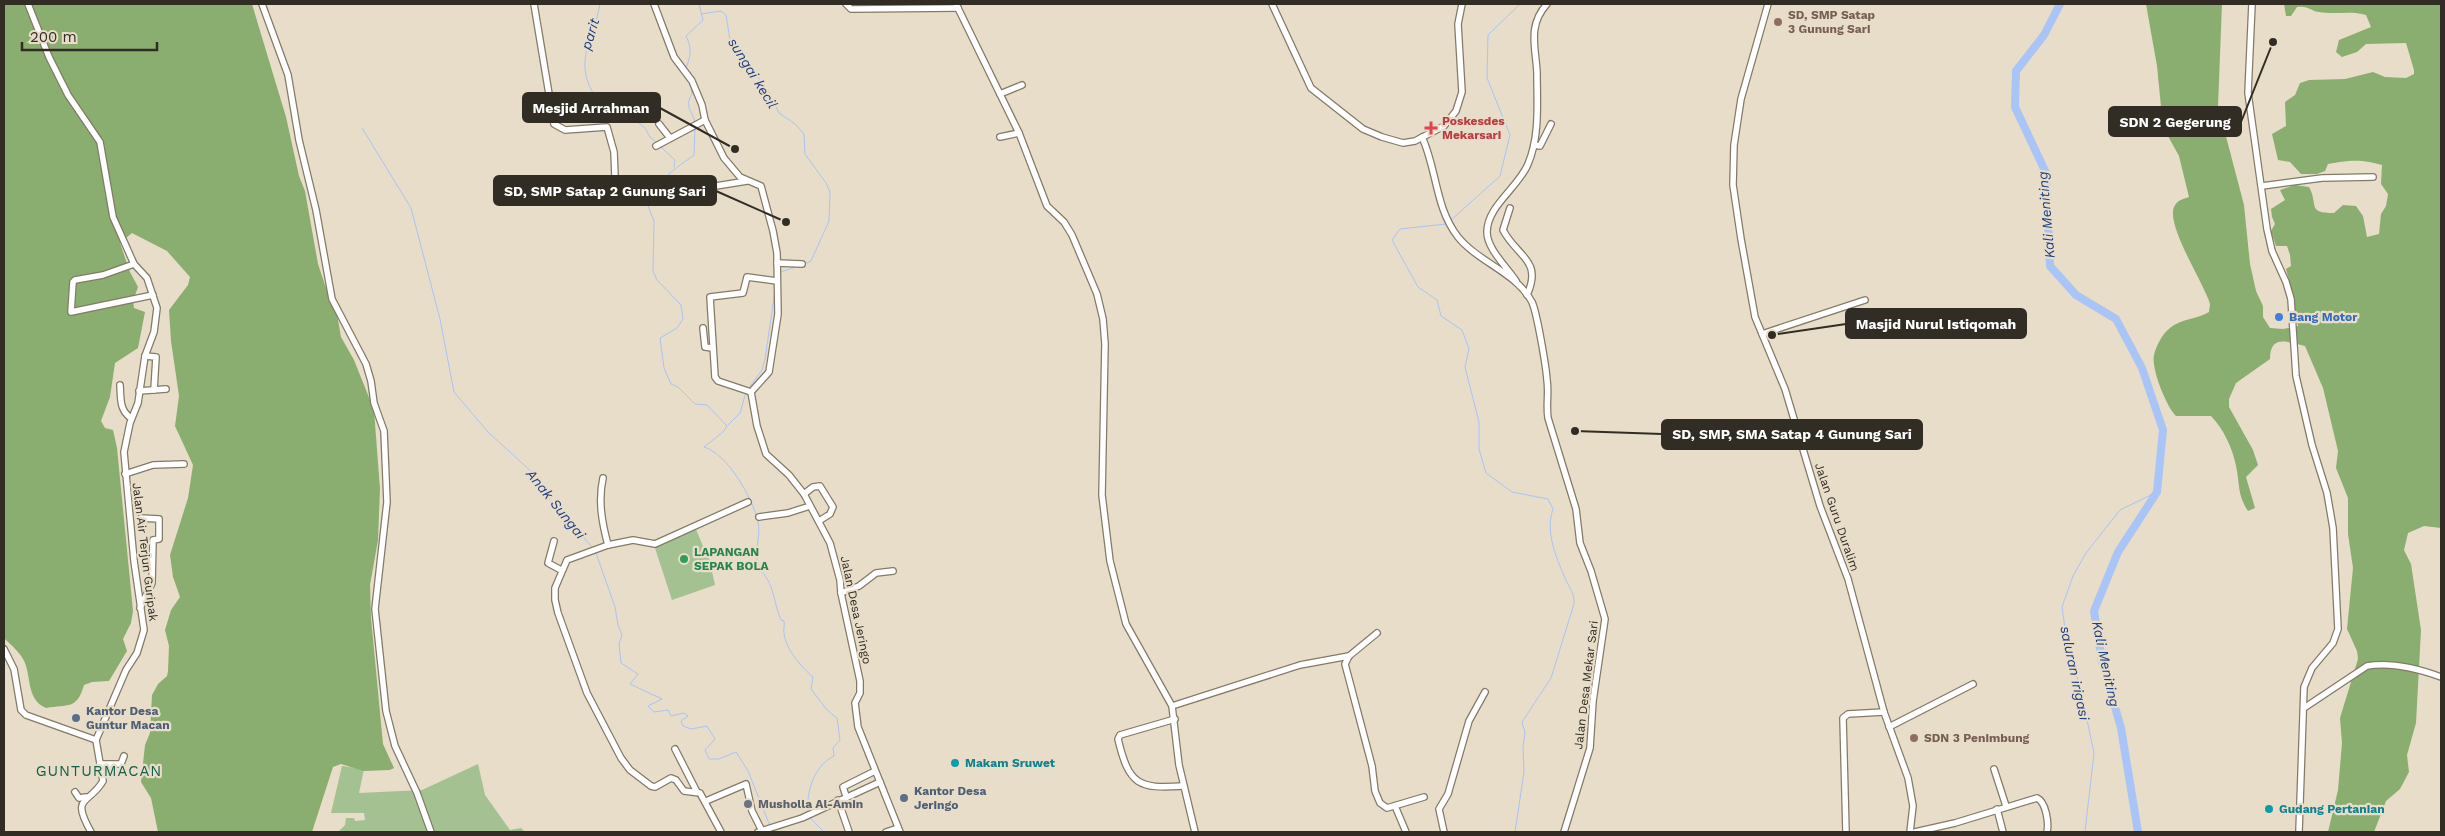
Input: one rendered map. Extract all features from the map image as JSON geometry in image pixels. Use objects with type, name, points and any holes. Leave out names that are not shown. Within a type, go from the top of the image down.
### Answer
[{"type":"street","name":"Jalan Air Terjun Guripak","points":[[28,4],[49,57],[68,95],[81,116],[95,131],[100,142],[110,209],[134,264],[146,275],[154,295],[157,313],[152,337],[145,356],[136,409],[125,443],[125,474],[140,608],[145,627],[140,646],[126,670],[96,740]]},
{"type":"street","points":[[262,4],[288,75],[299,140],[316,210],[332,299],[366,364],[374,403],[384,431],[387,502],[375,609],[386,711],[395,746],[416,793],[430,832]]},
{"type":"street","points":[[534,4],[554,124],[565,130],[606,127],[614,152],[616,202],[747,181],[755,182],[761,186],[773,230],[777,267],[775,280],[778,314],[769,372],[746,390],[716,380],[712,348],[710,297],[743,293],[747,277],[775,280]]},
{"type":"street","points":[[654,4],[674,57],[692,81],[702,105],[705,120],[729,165],[747,181]]},
{"type":"street","points":[[846,4],[850,9],[957,6],[1019,133],[1045,203],[1070,230],[1100,302],[1105,344],[1102,495],[1110,561],[1126,624],[1172,706],[1175,719],[1177,755],[1195,832]]},
{"type":"street","points":[[1272,4],[1305,77],[1317,94],[1372,134],[1403,143],[1422,137],[1444,126],[1453,117],[1458,106],[1462,77],[1458,24],[1462,4]]},
{"type":"street","points":[[1520,288],[1494,250],[1487,233],[1488,225],[1496,209],[1526,169],[1534,144],[1537,106],[1536,64],[1533,42],[1540,13],[1547,4]]},
{"type":"street","name":"Jalan Guru Duralim","points":[[1768,4],[1741,99],[1732,163],[1733,185],[1741,238],[1753,306],[1762,334],[1786,389],[1820,506],[1848,579],[1884,712],[1911,790],[1913,806],[1910,832]]},
{"type":"street","points":[[2252,4],[2247,82],[2250,119],[2272,252],[2286,282],[2290,299],[2296,376],[2312,445],[2328,498],[2333,528],[2338,629],[2333,643],[2308,675],[2304,687],[2299,832]]},
{"type":"street","points":[[1000,94],[1022,85]]},
{"type":"street","points":[[656,146],[705,120]]},
{"type":"street","points":[[659,124],[670,138]]},
{"type":"street","points":[[1534,144],[1540,146],[1551,124]]},
{"type":"street","points":[[1000,137],[1019,133]]},
{"type":"street","name":"Jalan Desa Mekar Sari","points":[[1422,137],[1429,154],[1439,198],[1452,228],[1465,244],[1520,288],[1533,306],[1548,381],[1546,403],[1548,418],[1576,509],[1580,543],[1591,571],[1605,619],[1593,701],[1590,748],[1564,832]]},
{"type":"street","points":[[2262,186],[2322,178],[2373,177]]},
{"type":"street","points":[[1510,208],[1503,230],[1531,269],[1533,280],[1527,296]]},
{"type":"street","points":[[134,264],[103,275],[72,282],[71,312],[154,295]]},
{"type":"street","points":[[777,267],[802,264]]},
{"type":"street","points":[[1762,334],[1865,300]]},
{"type":"street","points":[[703,328],[705,347],[712,348]]},
{"type":"street","points":[[145,356],[156,357],[154,390]]},
{"type":"street","points":[[120,385],[121,407],[125,414],[132,418]]},
{"type":"street","points":[[139,391],[166,389]]},
{"type":"street","name":"Jalan Desa Jeringo","points":[[746,390],[766,454],[789,476],[804,494],[833,551],[860,681],[860,693],[855,703],[857,720],[899,830]]},
{"type":"street","points":[[125,474],[150,466],[184,464]]},
{"type":"street","points":[[603,478],[600,494],[601,508],[608,545]]},
{"type":"street","points":[[804,494],[813,487],[820,486],[833,507],[830,514],[818,521]]},
{"type":"street","points":[[697,792],[684,791],[676,780],[671,778],[655,787],[651,786],[630,770],[587,693],[558,613],[555,588],[561,570],[567,560],[608,545],[633,540],[655,544],[748,502]]},
{"type":"street","points":[[760,517],[788,513],[810,506]]},
{"type":"street","points":[[140,608],[152,583],[153,540],[159,539],[159,519],[141,518]]},
{"type":"street","points":[[554,541],[548,563],[549,566],[561,570]]},
{"type":"street","points":[[841,593],[859,586],[876,573],[893,571]]},
{"type":"street","points":[[1377,633],[1349,656],[1346,662],[1372,766],[1377,797],[1383,806],[1395,806],[1424,797]]},
{"type":"street","points":[[4,649],[14,669],[21,710],[31,716],[96,740],[102,783],[86,797],[82,809],[84,820],[91,832]]},
{"type":"street","points":[[1172,706],[1300,665],[1349,656]]},
{"type":"street","points":[[2304,708],[2367,666],[2402,667],[2441,677]]},
{"type":"street","points":[[1889,727],[1973,684]]},
{"type":"street","points":[[1444,832],[1440,809],[1448,794],[1469,721],[1486,692]]},
{"type":"street","points":[[1846,832],[1843,718],[1848,714],[1884,712]]},
{"type":"street","points":[[1175,719],[1120,735],[1118,739],[1130,772],[1139,782],[1152,787],[1183,786]]},
{"type":"street","points":[[675,749],[697,792],[706,802],[722,832]]},
{"type":"street","points":[[100,764],[121,764],[124,756]]},
{"type":"street","points":[[1994,769],[2006,806]]},
{"type":"street","points":[[846,796],[843,787],[875,771]]},
{"type":"street","points":[[706,802],[746,784],[752,811],[760,831],[802,818],[846,796],[880,782]]},
{"type":"street","points":[[75,792],[79,798],[86,797]]},
{"type":"street","points":[[1915,832],[1945,826],[2006,806],[2039,798],[2047,819],[2047,832]]},
{"type":"street","points":[[838,800],[849,832]]},
{"type":"street","points":[[1395,806],[1406,832]]},
{"type":"street","points":[[1997,809],[2003,832]]},
{"type":"street","points":[[886,832],[899,830]]},
{"type":"green space","points":[[4,4],[252,4],[286,117],[299,176],[305,191],[318,264],[332,306],[336,308],[341,337],[354,360],[374,410],[380,489],[378,540],[370,585],[371,618],[383,744],[394,768],[390,770],[364,771],[341,764],[333,767],[312,832],[158,832],[151,798],[141,782],[145,745],[150,733],[152,695],[158,684],[167,676],[168,671],[169,646],[165,630],[171,610],[180,597],[173,577],[170,555],[188,498],[193,465],[175,426],[179,396],[171,341],[169,310],[188,285],[190,277],[167,251],[132,233],[120,243],[130,272],[138,287],[133,301],[134,308],[145,312],[138,348],[115,363],[110,397],[101,421],[105,428],[113,430],[117,448],[133,611],[131,623],[123,639],[127,651],[109,681],[92,682],[84,685],[78,699],[71,704],[46,708],[36,700],[33,694],[23,659],[16,649],[4,638]]},
{"type":"green space","points":[[2146,4],[2222,4],[2218,106],[2244,205],[2250,264],[2256,291],[2263,306],[2263,317],[2270,328],[2283,329],[2298,326],[2286,269],[2291,266],[2290,255],[2287,246],[2276,246],[2271,231],[2275,224],[2271,209],[2285,200],[2280,190],[2295,185],[2309,187],[2316,210],[2325,213],[2334,213],[2343,205],[2356,206],[2363,216],[2367,237],[2379,234],[2381,214],[2386,206],[2388,194],[2381,184],[2382,165],[2361,161],[2343,162],[2328,164],[2325,171],[2317,174],[2301,174],[2290,162],[2278,160],[2272,134],[2286,126],[2285,102],[2295,95],[2300,83],[2309,80],[2345,79],[2373,72],[2385,77],[2406,78],[2414,74],[2406,43],[2366,44],[2357,52],[2342,57],[2336,52],[2339,40],[2371,27],[2366,15],[2325,13],[2297,7],[2291,16],[2286,16],[2284,4],[2441,4],[2441,528],[2424,526],[2408,533],[2404,550],[2411,564],[2421,630],[2416,723],[2407,755],[2409,772],[2400,789],[2386,801],[2374,832],[2328,832],[2338,790],[2342,743],[2340,718],[2358,659],[2357,651],[2347,629],[2353,568],[2348,534],[2348,498],[2336,468],[2338,451],[2323,388],[2305,346],[2286,342],[2277,343],[2273,346],[2270,359],[2236,383],[2229,399],[2229,407],[2253,450],[2258,465],[2246,477],[2255,508],[2248,511],[2240,494],[2233,453],[2220,426],[2211,416],[2176,416],[2168,404],[2157,377],[2154,355],[2162,336],[2174,325],[2209,312],[2210,304],[2175,227],[2174,207],[2178,201],[2189,197],[2179,156],[2163,127],[2157,66]]},
{"type":"green space","name":"LAPANGAN SEPAK BOLA","points":[[695,527],[705,551],[708,553],[715,585],[672,600],[654,545]]},
{"type":"green space","points":[[478,764],[485,795],[510,830],[521,828],[525,832],[338,832],[345,825],[346,818],[354,818],[355,821],[365,820],[364,813],[331,813],[342,766],[364,769],[359,793],[422,790]]},
{"type":"waterway","name":"parit","points":[[600,4],[585,58],[587,79],[599,102],[611,109],[618,106],[645,128],[650,137],[657,143]]},
{"type":"waterway","points":[[686,68],[690,52],[686,36],[703,20],[699,4]]},
{"type":"waterway","name":"saluran irigasi","points":[[1451,220],[1500,176],[1510,135],[1487,78],[1488,35],[1520,4]]},
{"type":"waterway","name":"Kali Meniting","points":[[2060,4],[2044,35],[2016,71],[2015,107],[2046,173],[2050,266],[2076,295],[2116,319],[2142,368],[2163,430],[2157,492],[2118,552],[2094,611],[2102,661],[2121,728],[2138,832]]},
{"type":"waterway","name":"sungai kecil","points":[[701,14],[721,11],[726,15],[730,40],[769,92],[779,113],[795,124],[804,134],[805,154],[826,183],[830,192],[829,221],[811,261],[804,264]]},
{"type":"waterway","points":[[690,83],[692,94],[689,105],[695,123]]},
{"type":"waterway","name":"Anak Sungai","points":[[362,128],[411,208],[440,319],[454,392],[488,432],[534,474],[546,495],[592,547]]},
{"type":"waterway","points":[[654,194],[667,176],[694,155],[695,129]]},
{"type":"waterway","name":"parit","points":[[660,146],[675,160],[674,167]]},
{"type":"waterway","points":[[651,199],[648,206],[654,221],[653,271],[657,280],[681,305],[683,319],[677,328],[660,338],[664,368],[671,384],[678,387],[695,404],[707,405],[727,426],[723,432],[704,447],[722,458],[738,478],[751,502],[759,527],[757,560],[771,587],[781,620],[784,621],[787,645],[799,663],[813,677],[811,689],[827,710],[837,718],[840,740],[833,748],[834,756],[827,760],[816,773],[808,796],[808,813]]},
{"type":"waterway","name":"saluran irigasi","points":[[1446,224],[1400,229],[1392,240],[1418,287],[1437,300],[1441,316],[1462,330],[1469,349],[1465,367],[1479,422],[1479,449],[1486,473],[1512,492],[1548,499],[1553,509],[1550,527],[1555,553],[1574,600],[1551,678],[1522,722],[1525,733],[1523,746],[1524,772],[1515,832]]},
{"type":"waterway","name":"sungai kecil","points":[[781,272],[798,266]]},
{"type":"waterway","name":"sungai kecil","points":[[748,389],[762,370],[775,291]]},
{"type":"waterway","name":"sungai kecil","points":[[728,425],[740,413],[746,392]]},
{"type":"waterway","name":"saluran irigasi","points":[[2085,832],[2094,753],[2082,696],[2066,636],[2062,607],[2073,576],[2086,553],[2120,510],[2157,492]]},
{"type":"waterway","name":"Anak Sungai","points":[[596,553],[615,607],[622,635],[619,644],[621,663],[638,674],[630,684],[662,699],[648,706],[654,712],[668,710],[671,716],[684,713],[688,716],[681,721],[683,726],[691,729],[707,726],[715,739],[705,750],[709,759],[719,759],[736,752],[748,771],[770,826]]},
{"type":"waterway","points":[[809,817],[824,832]]},
{"type":"place","name":"SD, SMP Satap 3 Gunung Sari","points":[[1778,22]]},
{"type":"place","name":"SDN 2 Gegerung","points":[[2273,42]]},
{"type":"place","name":"Poskesdes Mekarsari","points":[[1431,128]]},
{"type":"place","name":"Mesjid Arrahman","points":[[735,149]]},
{"type":"place","name":"SD, SMP Satap 2 Gunung Sari","points":[[786,222]]},
{"type":"place","name":"Bang Motor","points":[[2279,317]]},
{"type":"place","name":"Masjid Nurul Istiqomah","points":[[1772,335]]},
{"type":"place","name":"SD, SMP, SMA Satap 4 Gunung Sari","points":[[1575,431]]},
{"type":"place","name":"LAPANGAN SEPAK BOLA","points":[[684,559]]},
{"type":"place","name":"Kantor Desa Guntur Macan","points":[[76,718]]},
{"type":"place","name":"SDN 3 Penimbung","points":[[1914,738]]},
{"type":"place","name":"Makam Sruwet","points":[[955,763]]},
{"type":"place","name":"Kantor Desa Jeringo","points":[[904,798]]},
{"type":"place","name":"Musholla Al-Amin","points":[[748,804]]},
{"type":"place","name":"Gudang Pertanian","points":[[2269,809]]},
{"type":"district","name":"GUNTURMACAN","points":[[99,771]]}]
